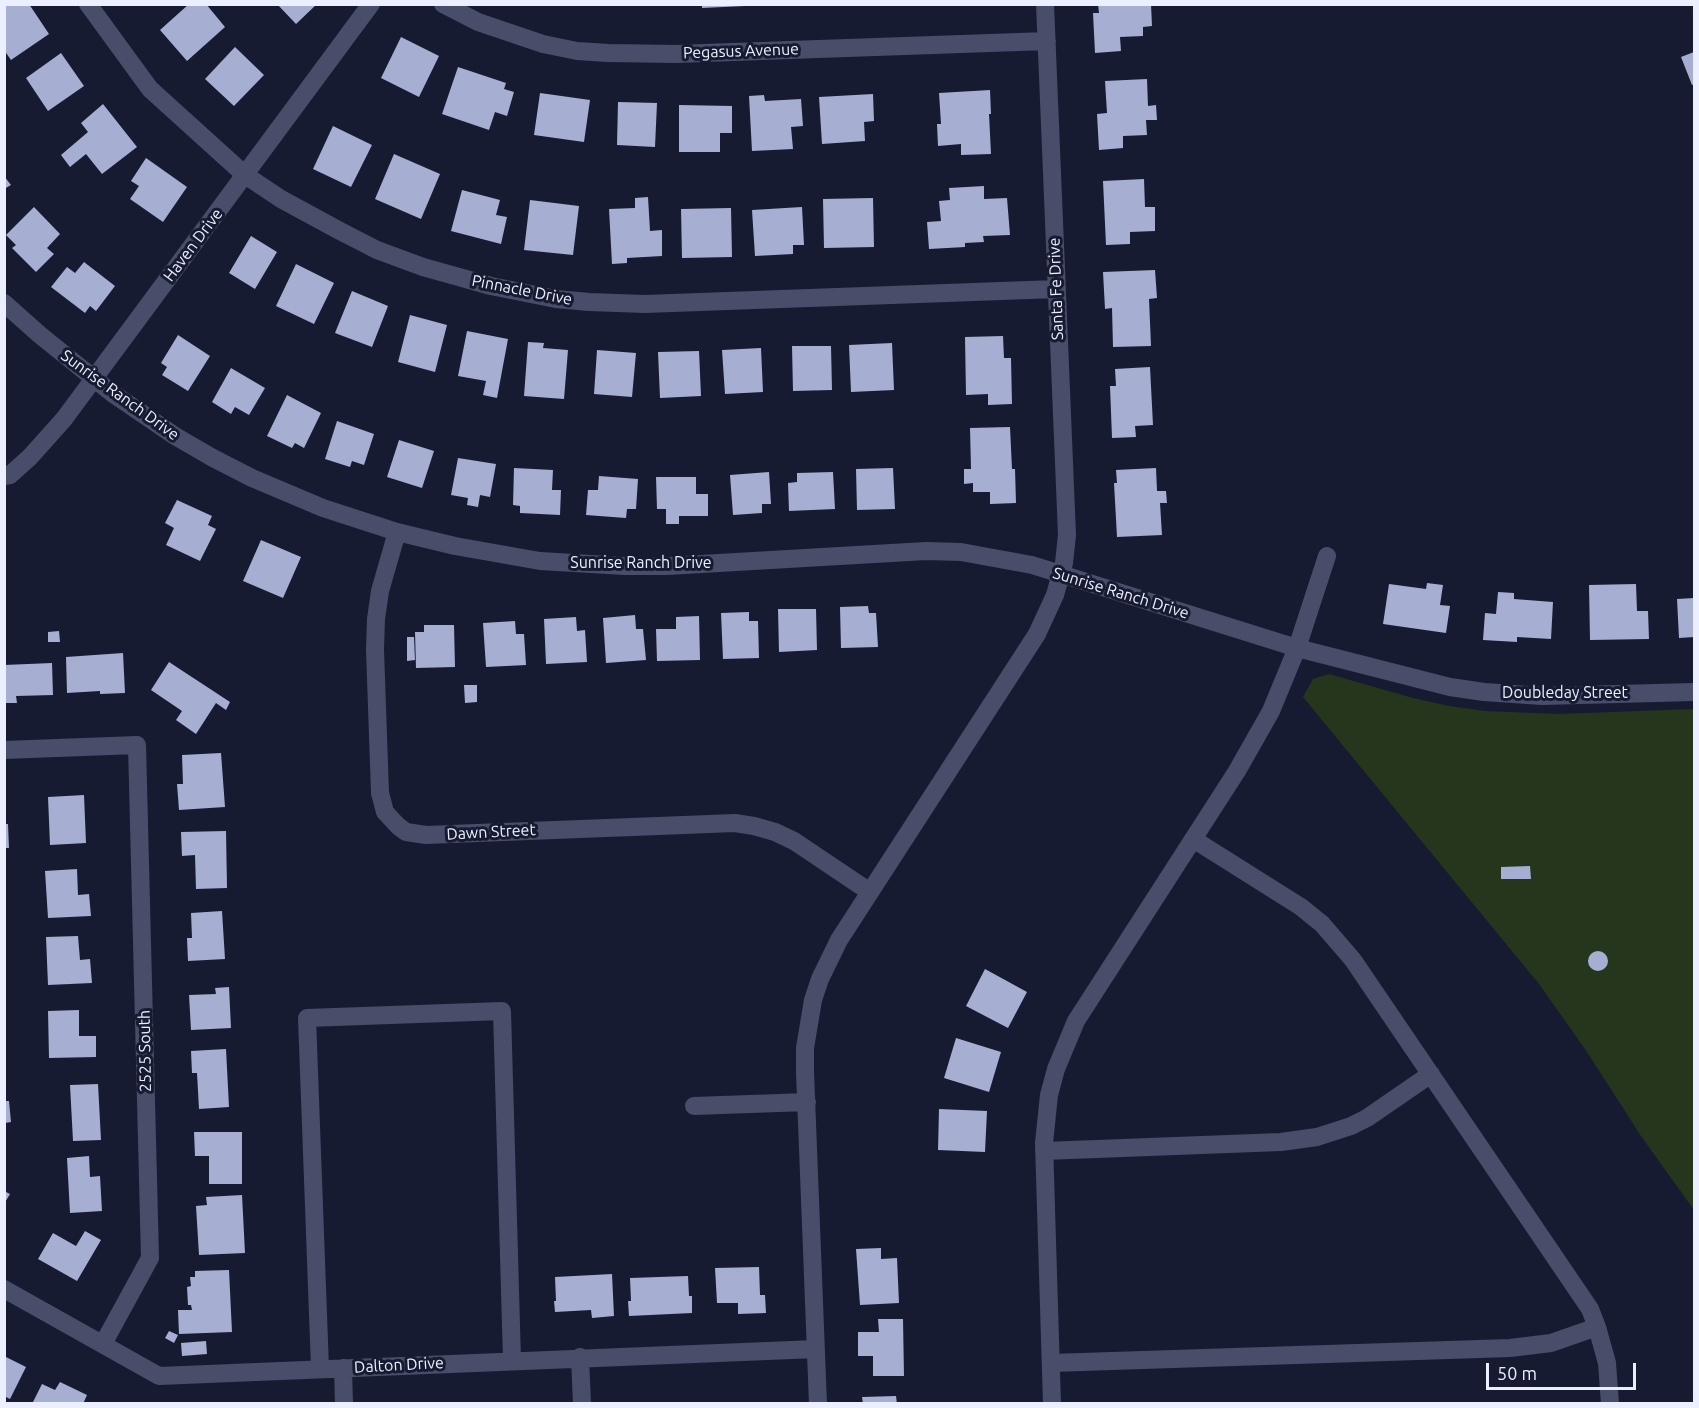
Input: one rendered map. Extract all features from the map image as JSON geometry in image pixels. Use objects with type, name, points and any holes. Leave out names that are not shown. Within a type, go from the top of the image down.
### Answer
[{"type":"street","name":"Pinnacle Drive","points":[[88,4],[150,89],[245,175],[281,199],[377,250],[423,267],[491,286],[556,299],[645,304],[1056,289]]},
{"type":"street","name":"Haven Drive","points":[[4,476],[10,475],[64,419],[371,4]]},
{"type":"street","name":"Pegasus Avenue","points":[[443,4],[478,22],[543,44],[577,51],[608,53],[688,53],[1047,41]]},
{"type":"street","name":"Santa Fe Drive","points":[[818,1404],[805,1048],[813,1000],[828,959],[1037,634],[1047,616],[1062,574],[1067,535],[1045,4]]},
{"type":"street","name":"Sunrise Ranch Drive","points":[[4,303],[93,379],[175,436],[252,478],[323,508],[397,532],[497,554],[568,564],[667,566],[886,553],[960,552],[996,557],[1062,574],[1297,648]]},
{"type":"street","name":"Dawn Street","points":[[397,532],[380,591],[375,650],[380,793],[385,812],[398,826],[406,832],[426,836],[735,823],[754,825],[794,841],[870,892]]},
{"type":"street","points":[[1052,1404],[1044,1151],[1049,1095],[1056,1069],[1076,1021],[1255,742],[1271,711],[1297,648],[1327,556]]},
{"type":"street","name":"Doubleday Street","points":[[1297,648],[1416,680],[1484,692],[1552,696],[1695,692]]},
{"type":"street","name":"2525 South","points":[[4,750],[137,745],[150,1258],[103,1344]]},
{"type":"street","points":[[1193,838],[1301,907],[1322,924],[1353,960],[1579,1291],[1598,1327],[1607,1363],[1610,1404]]},
{"type":"street","points":[[320,1368],[307,1018],[502,1011],[512,1360]]},
{"type":"street","points":[[1044,1151],[1281,1142],[1317,1137],[1367,1118],[1431,1074]]},
{"type":"street","points":[[694,1106],[807,1102]]},
{"type":"street","name":"Dalton Drive","points":[[4,1289],[159,1376],[816,1349]]},
{"type":"street","points":[[1051,1363],[1510,1348],[1551,1343],[1598,1327]]},
{"type":"street","points":[[580,1357],[582,1404]]},
{"type":"street","points":[[343,1368],[344,1404]]},
{"type":"green space","points":[[1329,674],[1413,698],[1485,711],[1558,714],[1694,709],[1694,1210],[1641,1136],[1587,1052],[1539,984],[1303,697],[1313,679]]},
{"type":"building","points":[[4,4],[29,4],[49,34],[11,60],[4,50]]},
{"type":"building","points":[[189,4],[206,4],[225,27],[187,61],[160,30]]},
{"type":"building","points":[[277,4],[317,4],[296,24]]},
{"type":"building","points":[[702,4],[745,4],[745,6],[702,8]]},
{"type":"building","points":[[1098,4],[1151,4],[1152,26],[1143,27],[1143,36],[1120,37],[1121,51],[1095,53],[1093,13],[1099,13]]},
{"type":"building","points":[[401,37],[439,56],[419,97],[381,78]]},
{"type":"building","points":[[235,47],[264,75],[234,106],[205,79]]},
{"type":"building","points":[[1694,52],[1694,84],[1692,85],[1681,57]]},
{"type":"building","points":[[61,53],[84,86],[48,111],[26,78]]},
{"type":"building","points":[[458,67],[506,83],[504,89],[514,92],[507,116],[495,112],[489,130],[442,114]]},
{"type":"building","points":[[1147,79],[1148,106],[1156,105],[1157,120],[1146,120],[1147,135],[1123,136],[1123,148],[1099,150],[1097,114],[1107,113],[1105,81]]},
{"type":"building","points":[[990,90],[991,154],[961,155],[961,144],[938,146],[937,124],[941,124],[939,93]]},
{"type":"building","points":[[540,93],[590,100],[584,142],[534,135]]},
{"type":"building","points":[[873,94],[874,121],[864,122],[865,141],[822,144],[819,97]]},
{"type":"building","points":[[764,95],[765,101],[801,99],[803,126],[791,127],[793,149],[752,151],[749,96]]},
{"type":"building","points":[[618,102],[657,103],[655,147],[617,145]]},
{"type":"building","points":[[103,104],[137,147],[102,174],[86,154],[70,167],[61,155],[88,132],[81,123]]},
{"type":"building","points":[[679,105],[732,106],[732,133],[720,133],[720,152],[679,152]]},
{"type":"building","points":[[333,126],[372,145],[351,187],[313,169]]},
{"type":"building","points":[[394,154],[440,174],[421,219],[375,199]]},
{"type":"building","points":[[146,158],[187,187],[163,222],[130,199],[139,186],[131,181]]},
{"type":"building","points":[[4,176],[11,185],[4,189]]},
{"type":"building","points":[[1144,179],[1145,207],[1155,207],[1155,231],[1130,232],[1130,244],[1106,245],[1103,181]]},
{"type":"building","points":[[984,186],[984,199],[1007,198],[1010,235],[983,236],[984,242],[965,243],[965,247],[929,249],[927,222],[941,221],[939,201],[950,200],[949,188]]},
{"type":"building","points":[[462,190],[500,200],[496,215],[507,217],[501,244],[451,231]]},
{"type":"building","points":[[648,197],[650,231],[662,230],[662,256],[627,258],[627,263],[612,264],[609,209],[635,208],[635,198]]},
{"type":"building","points":[[873,198],[874,247],[824,248],[823,199]]},
{"type":"building","points":[[530,200],[579,206],[573,255],[524,250]]},
{"type":"building","points":[[34,207],[60,234],[47,248],[54,254],[36,272],[12,248],[16,245],[6,235]]},
{"type":"building","points":[[802,207],[804,245],[793,245],[793,254],[755,256],[752,210]]},
{"type":"building","points":[[731,208],[732,257],[682,258],[681,209]]},
{"type":"building","points":[[251,236],[277,252],[255,289],[229,273]]},
{"type":"building","points":[[84,262],[115,286],[96,311],[90,306],[85,313],[51,287],[67,267],[75,273]]},
{"type":"building","points":[[296,264],[334,283],[314,324],[276,306]]},
{"type":"building","points":[[1155,270],[1157,298],[1149,299],[1151,346],[1113,347],[1112,308],[1105,309],[1103,272]]},
{"type":"building","points":[[352,291],[388,306],[372,347],[335,333]]},
{"type":"building","points":[[410,315],[447,325],[435,372],[398,362]]},
{"type":"building","points":[[467,331],[508,339],[497,398],[483,395],[486,381],[458,376]]},
{"type":"building","points":[[178,335],[210,356],[188,391],[162,375],[167,367],[161,363]]},
{"type":"building","points":[[1003,336],[1004,358],[1011,358],[1012,404],[988,405],[988,394],[966,395],[965,337]]},
{"type":"building","points":[[528,342],[544,343],[543,348],[568,350],[564,399],[524,396]]},
{"type":"building","points":[[892,343],[894,390],[851,392],[849,345]]},
{"type":"building","points":[[792,346],[831,346],[832,390],[793,391]]},
{"type":"building","points":[[761,348],[763,392],[725,394],[722,350]]},
{"type":"building","points":[[597,350],[636,353],[632,397],[594,394]]},
{"type":"building","points":[[699,351],[701,396],[660,398],[658,352]]},
{"type":"building","points":[[1150,367],[1153,425],[1135,426],[1136,437],[1112,438],[1110,386],[1116,386],[1115,369]]},
{"type":"building","points":[[231,368],[265,388],[249,415],[235,407],[231,414],[212,402]]},
{"type":"building","points":[[287,395],[321,413],[304,448],[295,443],[292,448],[267,436]]},
{"type":"building","points":[[337,421],[374,434],[364,465],[352,461],[350,467],[325,459]]},
{"type":"building","points":[[1010,427],[1016,503],[990,504],[990,492],[973,492],[973,483],[964,484],[964,469],[971,469],[970,428]]},
{"type":"building","points":[[399,440],[434,451],[422,488],[387,477]]},
{"type":"building","points":[[458,458],[496,464],[490,497],[480,495],[478,507],[467,505],[468,498],[451,495]]},
{"type":"building","points":[[514,468],[553,470],[552,490],[561,490],[560,515],[520,513],[520,506],[513,505]]},
{"type":"building","points":[[893,468],[895,509],[857,510],[856,469]]},
{"type":"building","points":[[1156,468],[1157,491],[1166,491],[1167,503],[1160,503],[1162,535],[1117,537],[1114,483],[1117,483],[1116,470]]},
{"type":"building","points":[[769,472],[771,504],[762,504],[762,513],[733,515],[730,475]]},
{"type":"building","points":[[833,472],[835,509],[789,511],[788,483],[797,482],[797,473]]},
{"type":"building","points":[[599,476],[638,479],[636,509],[627,509],[626,518],[586,515],[588,490],[598,490]]},
{"type":"building","points":[[656,477],[696,477],[696,494],[708,494],[708,516],[679,516],[679,524],[666,524],[666,509],[657,509]]},
{"type":"building","points":[[177,500],[212,516],[208,525],[216,529],[200,561],[166,545],[174,528],[165,523]]},
{"type":"building","points":[[261,540],[301,557],[283,598],[243,581]]},
{"type":"building","points":[[1427,583],[1443,585],[1440,605],[1450,606],[1446,633],[1383,624],[1389,584],[1426,589]]},
{"type":"building","points":[[1636,584],[1637,611],[1648,611],[1649,639],[1590,640],[1589,585]]},
{"type":"building","points":[[1498,592],[1514,593],[1514,599],[1553,602],[1551,639],[1517,637],[1517,642],[1483,640],[1485,613],[1496,614]]},
{"type":"building","points":[[1694,598],[1694,637],[1679,638],[1677,599]]},
{"type":"building","points":[[868,606],[869,613],[876,613],[878,647],[841,648],[840,607]]},
{"type":"building","points":[[778,609],[816,609],[817,650],[779,652]]},
{"type":"building","points":[[749,612],[749,621],[758,621],[759,658],[723,659],[721,613]]},
{"type":"building","points":[[635,615],[636,629],[643,629],[646,660],[606,663],[603,618]]},
{"type":"building","points":[[699,616],[700,660],[657,661],[656,629],[676,629],[676,617]]},
{"type":"building","points":[[576,617],[577,631],[585,630],[587,662],[546,664],[544,619]]},
{"type":"building","points":[[515,621],[516,634],[524,634],[526,665],[486,667],[483,623]]},
{"type":"building","points":[[424,625],[454,625],[455,667],[416,668],[415,632],[424,632]]},
{"type":"building","points":[[59,631],[60,642],[48,642],[48,632]]},
{"type":"building","points":[[407,637],[414,637],[415,660],[407,661]]},
{"type":"building","points":[[123,653],[125,693],[100,694],[100,691],[67,693],[66,657]]},
{"type":"building","points":[[169,662],[230,702],[226,710],[216,703],[196,734],[176,720],[182,711],[151,690]]},
{"type":"building","points":[[52,663],[53,695],[16,696],[17,703],[4,703],[4,665]]},
{"type":"building","points":[[464,685],[477,685],[477,702],[465,703]]},
{"type":"building","points":[[221,753],[225,807],[179,810],[177,784],[183,784],[182,755]]},
{"type":"building","points":[[84,795],[86,843],[50,845],[48,797]]},
{"type":"building","points":[[4,824],[8,824],[9,848],[4,848]]},
{"type":"building","points":[[226,831],[227,888],[196,889],[195,855],[182,856],[181,832]]},
{"type":"building","points":[[1530,866],[1531,879],[1501,879],[1501,867]]},
{"type":"building","points":[[77,869],[78,895],[89,894],[91,916],[48,918],[45,871]]},
{"type":"building","points":[[222,911],[225,959],[188,961],[187,938],[192,938],[191,913]]},
{"type":"building","points":[[78,936],[80,960],[90,959],[92,983],[48,985],[46,937]]},
{"type":"building","points":[[1594,951],[1602,951],[1608,957],[1608,965],[1602,971],[1594,971],[1588,965],[1588,957]]},
{"type":"building","points":[[985,969],[1027,992],[1008,1028],[966,1006]]},
{"type":"building","points":[[229,987],[231,1028],[191,1030],[189,995],[216,994],[215,988]]},
{"type":"building","points":[[79,1010],[79,1036],[96,1036],[96,1057],[49,1058],[48,1011]]},
{"type":"building","points":[[956,1038],[1001,1052],[989,1092],[944,1078]]},
{"type":"building","points":[[226,1049],[229,1107],[199,1109],[197,1073],[192,1073],[191,1051]]},
{"type":"building","points":[[98,1084],[101,1140],[73,1141],[70,1085]]},
{"type":"building","points":[[5,1101],[9,1101],[11,1122],[5,1123]]},
{"type":"building","points":[[939,1109],[987,1111],[985,1152],[938,1150]]},
{"type":"building","points":[[194,1132],[242,1132],[242,1184],[209,1184],[209,1156],[195,1156]]},
{"type":"building","points":[[89,1156],[90,1177],[100,1176],[102,1211],[70,1213],[67,1158]]},
{"type":"building","points":[[4,1191],[10,1194],[4,1204]]},
{"type":"building","points":[[242,1195],[245,1253],[199,1255],[196,1206],[207,1205],[206,1197]]},
{"type":"building","points":[[85,1231],[101,1240],[77,1281],[38,1259],[53,1233],[76,1246]]},
{"type":"building","points":[[881,1248],[881,1259],[897,1258],[899,1303],[860,1305],[856,1249]]},
{"type":"building","points":[[759,1267],[760,1295],[765,1295],[766,1313],[738,1314],[738,1303],[717,1303],[715,1268]]},
{"type":"building","points":[[229,1270],[232,1332],[179,1334],[178,1310],[192,1310],[191,1305],[188,1305],[187,1287],[191,1286],[190,1277],[195,1277],[195,1271]]},
{"type":"building","points":[[612,1274],[614,1316],[592,1318],[591,1310],[555,1312],[555,1277]]},
{"type":"building","points":[[688,1276],[689,1296],[692,1296],[692,1313],[629,1316],[630,1278]]},
{"type":"building","points":[[878,1319],[903,1319],[904,1376],[873,1376],[873,1356],[858,1356],[858,1332],[879,1332]]},
{"type":"building","points":[[169,1331],[178,1335],[174,1343],[165,1338]]},
{"type":"building","points":[[206,1341],[207,1354],[182,1356],[181,1343]]},
{"type":"building","points":[[4,1356],[26,1367],[10,1399],[4,1396]]},
{"type":"building","points":[[60,1382],[87,1395],[83,1404],[32,1404],[42,1384],[55,1390]]},
{"type":"building","points":[[896,1396],[897,1404],[863,1404],[862,1397]]}]
